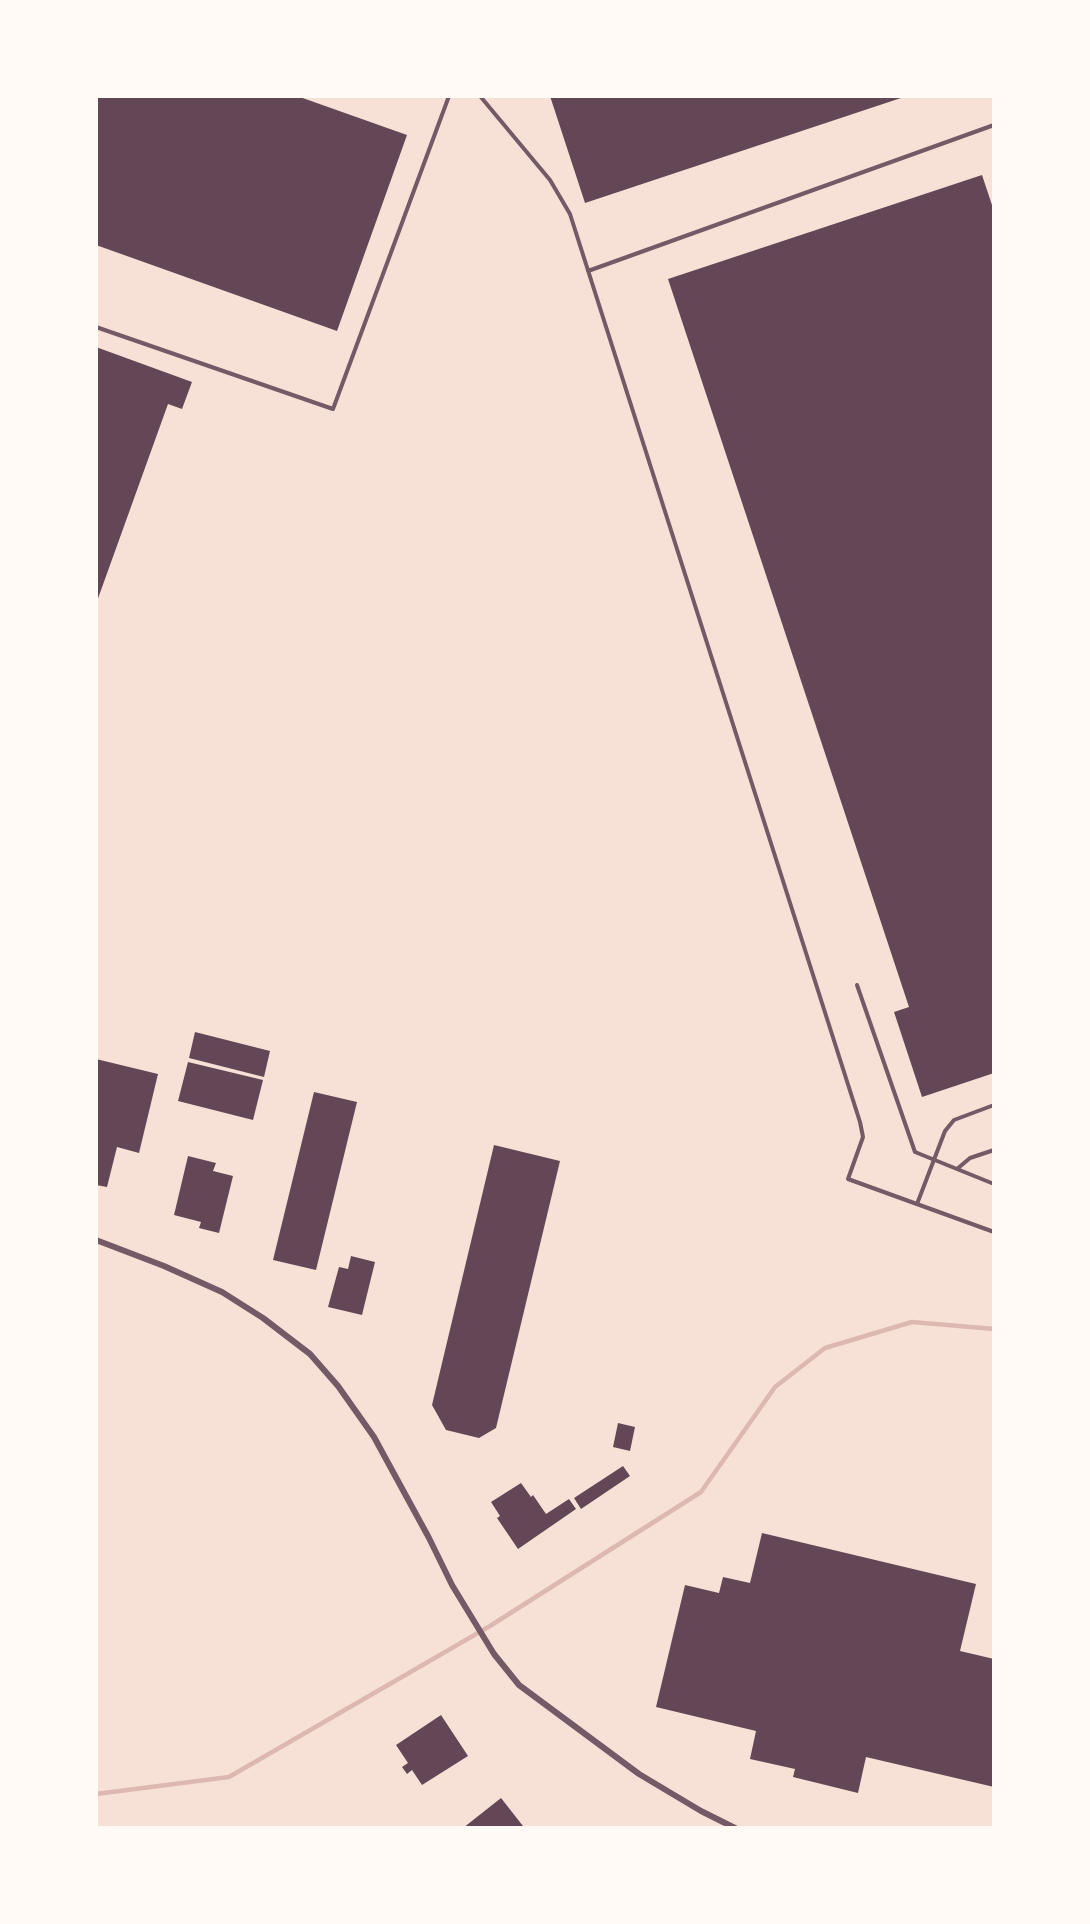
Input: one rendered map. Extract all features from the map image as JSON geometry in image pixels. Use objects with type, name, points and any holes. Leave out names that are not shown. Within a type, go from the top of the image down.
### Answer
[{"type":"street","points":[[96,1240],[164,1266],[222,1292],[263,1318],[310,1354],[338,1386],[374,1437],[414,1509],[452,1585],[494,1654],[519,1685],[639,1774],[701,1811],[735,1828]]},
{"type":"lane","points":[[96,327],[333,409],[449,96]]},
{"type":"lane","points":[[480,96],[550,180],[570,214],[860,1122],[863,1137],[848,1179],[994,1232]]},
{"type":"lane","points":[[588,271],[994,125]]},
{"type":"lane","points":[[857,984],[915,1152],[994,1184]]},
{"type":"lane","points":[[917,1204],[945,1131],[954,1120],[994,1105]]},
{"type":"lane","points":[[957,1169],[970,1158],[994,1150]]},
{"type":"building","points":[[96,96],[297,96],[407,135],[337,331],[96,245]]},
{"type":"building","points":[[550,96],[907,96],[585,203]]},
{"type":"building","points":[[982,175],[994,211],[994,1073],[922,1097],[894,1012],[909,1007],[668,279]]},
{"type":"building","points":[[96,347],[192,382],[182,409],[168,404],[96,604]]},
{"type":"building","points":[[195,1032],[270,1051],[264,1077],[189,1058]]},
{"type":"building","points":[[96,1059],[158,1074],[139,1153],[117,1147],[107,1187],[96,1185]]},
{"type":"building","points":[[188,1062],[263,1080],[253,1120],[178,1101]]},
{"type":"building","points":[[314,1092],[357,1102],[316,1270],[273,1260]]},
{"type":"building","points":[[494,1145],[560,1161],[496,1428],[479,1438],[446,1430],[432,1405]]},
{"type":"building","points":[[188,1156],[216,1163],[213,1171],[233,1176],[219,1233],[199,1228],[201,1222],[174,1215]]},
{"type":"building","points":[[351,1256],[375,1262],[362,1315],[328,1307],[339,1267],[348,1269]]},
{"type":"building","points":[[618,1423],[635,1427],[630,1451],[613,1447]]},
{"type":"building","points":[[623,1466],[630,1476],[581,1509],[574,1498]]},
{"type":"building","points":[[521,1483],[531,1497],[533,1495],[546,1514],[569,1499],[576,1509],[518,1549],[497,1518],[500,1516],[491,1502]]},
{"type":"building","points":[[762,1533],[976,1584],[960,1651],[994,1659],[994,1787],[866,1757],[858,1793],[793,1777],[795,1769],[750,1759],[756,1731],[656,1707],[685,1585],[719,1593],[723,1577],[750,1583]]},
{"type":"building","points":[[441,1715],[468,1756],[422,1785],[412,1770],[407,1774],[402,1767],[408,1763],[396,1745]]},
{"type":"building","points":[[501,1798],[523,1826],[521,1828],[463,1828]]},
{"type":"waterway","points":[[96,1794],[229,1777],[490,1626],[701,1492],[775,1387],[825,1348],[912,1322],[994,1329]]}]
